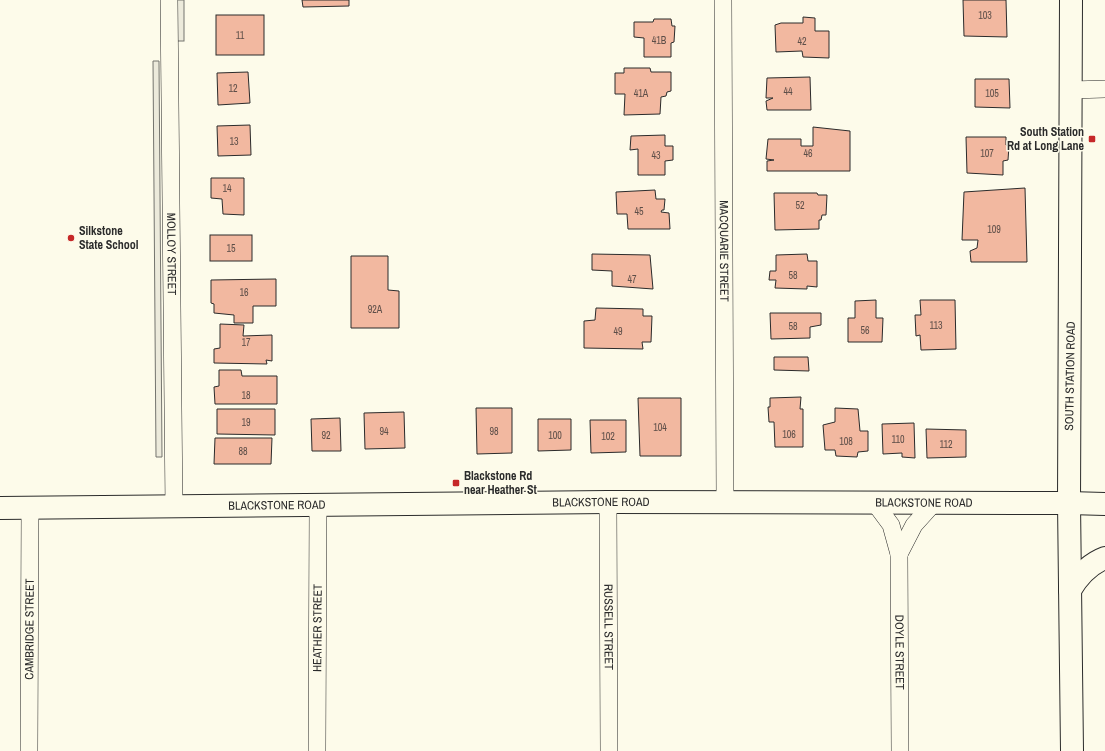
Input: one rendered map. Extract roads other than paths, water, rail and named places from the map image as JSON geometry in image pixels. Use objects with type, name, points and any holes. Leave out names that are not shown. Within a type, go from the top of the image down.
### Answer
[{"type":"main road","name":"SOUTH STATION ROAD","points":[[1071,0],[1072,90],[1069,503],[1072,751]]},
{"type":"main road","name":"BLACKSTONE ROAD","points":[[0,508],[174,508],[608,502],[1105,504]]},
{"type":"main road","points":[[1070,590],[1081,574],[1097,561],[1105,558]]},
{"type":"street","name":"MOLLOY STREET","points":[[169,0],[174,508]]},
{"type":"street","name":"MACQUARIE STREET","points":[[723,0],[725,502]]},
{"type":"street","points":[[1072,90],[1105,89]]},
{"type":"street","name":"RUSSELL STREET","points":[[608,502],[609,751]]},
{"type":"street","name":"DOYLE STREET","points":[[874,502],[891,526],[899,554],[900,751]]},
{"type":"street","name":"DOYLE STREET","points":[[899,554],[914,525],[932,504]]},
{"type":"street","name":"HEATHER STREET","points":[[317,751],[318,506]]},
{"type":"street","name":"CAMBRIDGE STREET","points":[[29,751],[30,508]]},
{"type":"place","name":"South Station Rd at Long Lane","points":[[1092,139]]},
{"type":"place","name":"Silkstone State School","points":[[71,238]]},
{"type":"place","name":"Blackstone Rd near Heather St","points":[[456,483]]}]
